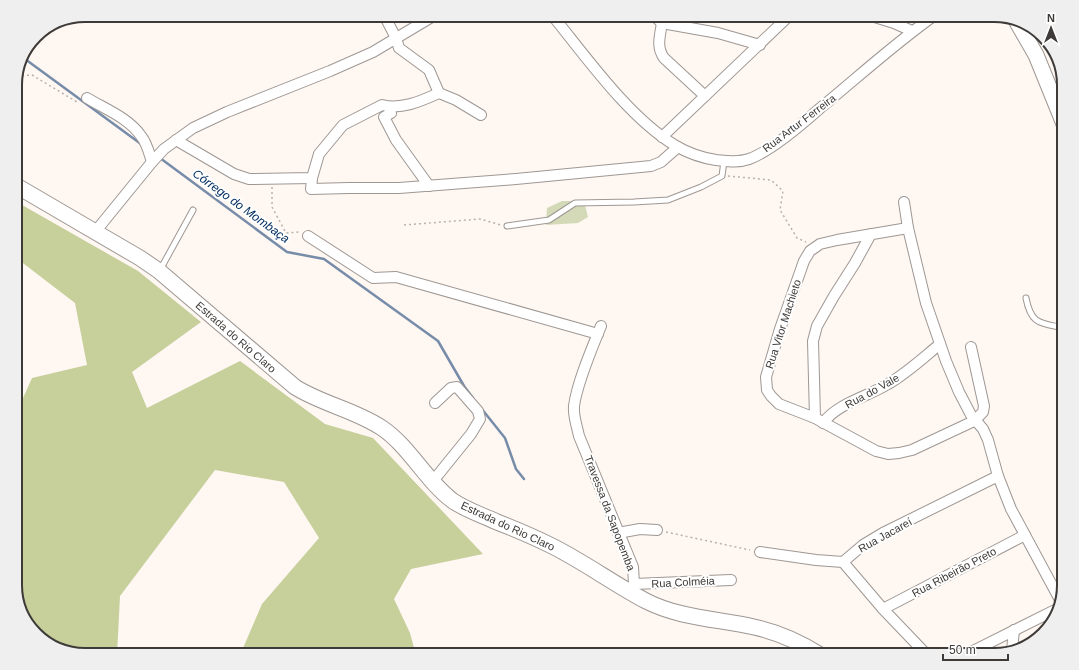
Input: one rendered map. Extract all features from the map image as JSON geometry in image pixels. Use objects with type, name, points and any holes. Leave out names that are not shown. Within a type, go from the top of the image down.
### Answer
[{"type":"main road","points":[[1020,28],[1036,55],[1057,107]]},
{"type":"main road","name":"Estrada do Rio Claro","points":[[22,189],[140,258],[159,271],[294,387],[316,399],[381,427],[393,436],[446,495],[462,506],[554,547],[632,588],[646,601],[678,613],[754,627],[781,635],[810,648]]},
{"type":"street","points":[[388,22],[396,38],[399,48],[429,70],[439,93],[456,100],[481,115]]},
{"type":"street","points":[[95,232],[152,162],[176,140],[194,128],[227,112],[373,52],[423,22]]},
{"type":"street","name":"Rua Artur Ferreira","points":[[558,22],[602,78],[662,137],[678,147],[707,158],[730,162],[749,159],[769,148],[804,122],[912,31],[925,22]]},
{"type":"street","points":[[662,137],[783,22]]},
{"type":"street","points":[[891,22],[912,31]]},
{"type":"street","points":[[705,96],[660,53],[658,42],[662,23],[718,33],[760,45]]},
{"type":"street","points":[[439,93],[409,105],[389,107],[382,105],[343,125],[319,154],[312,178],[311,190],[429,186],[639,168],[652,166],[661,162],[678,147]]},
{"type":"street","points":[[87,98],[133,127],[142,136],[152,162]]},
{"type":"street","points":[[389,107],[391,113],[384,117],[396,140],[429,186]]},
{"type":"street","points":[[176,140],[234,174],[249,179],[312,178]]},
{"type":"street","points":[[904,202],[908,228],[926,304],[958,392],[974,421],[983,429],[988,440],[998,476],[1011,509],[1056,593]]},
{"type":"street","points":[[810,251],[820,244],[908,228]]},
{"type":"street","points":[[819,420],[813,341],[816,326],[856,263],[871,234]]},
{"type":"street","name":"Travessa da Sapopemba","points":[[308,236],[373,278],[396,277],[600,330],[578,387],[574,406],[574,418],[579,436],[597,476],[618,533],[633,567],[632,588]]},
{"type":"street","name":"Rua Vitor Machieto","points":[[810,251],[804,262],[780,329],[766,377],[767,390],[771,396],[779,404],[819,420],[876,451],[888,454],[912,450],[974,421]]},
{"type":"street","name":"Rua do Vale","points":[[819,420],[888,384],[916,364],[940,344]]},
{"type":"street","points":[[971,347],[984,406],[983,412],[974,421]]},
{"type":"street","points":[[433,481],[471,434],[480,419],[478,411],[458,387],[451,388],[435,403]]},
{"type":"street","name":"Rua Jacareí","points":[[843,562],[863,545],[883,533],[998,476]]},
{"type":"street","points":[[618,533],[640,529],[657,530]]},
{"type":"street","name":"Rua Ribeirão Preto","points":[[883,609],[1025,535]]},
{"type":"street","points":[[760,552],[816,560],[843,562],[856,579],[920,648]]},
{"type":"street","name":"Rua Colméia","points":[[632,588],[731,580]]},
{"type":"street","points":[[979,648],[1051,612]]},
{"type":"street","points":[[1012,645],[1014,630]]},
{"type":"lane","points":[[507,226],[549,220],[575,203],[668,200],[722,176],[724,161]]},
{"type":"lane","points":[[159,271],[193,210]]},
{"type":"lane","points":[[1026,298],[1031,314],[1036,320],[1057,326]]},
{"type":"path","points":[[23,76],[32,75],[77,102],[87,98]]},
{"type":"path","points":[[722,176],[771,180],[783,191],[780,210],[797,238],[806,242],[810,251]]},
{"type":"path","points":[[271,179],[272,207],[286,233],[301,232],[308,236]]},
{"type":"path","points":[[404,225],[480,219],[507,226]]},
{"type":"path","points":[[657,530],[760,552]]},
{"type":"green space","points":[[562,201],[584,201],[588,217],[578,223],[546,225],[547,208]]},
{"type":"green space","points":[[22,205],[138,271],[201,322],[132,372],[147,408],[240,361],[325,424],[373,438],[483,554],[411,569],[394,599],[410,633],[414,648],[243,648],[262,604],[319,538],[284,482],[215,470],[120,596],[117,648],[85,648],[68,646],[53,640],[38,627],[25,606],[22,589],[22,400],[32,378],[87,365],[75,303],[22,262]]},
{"type":"waterway","name":"Córrego do Mombaça","points":[[27,60],[141,144]]},
{"type":"waterway","name":"Córrego do Mombaça","points":[[160,158],[287,252],[324,259],[438,341],[464,386],[473,398]]},
{"type":"waterway","name":"Córrego do Mombaça","points":[[481,408],[505,438],[516,469],[524,479]]}]
